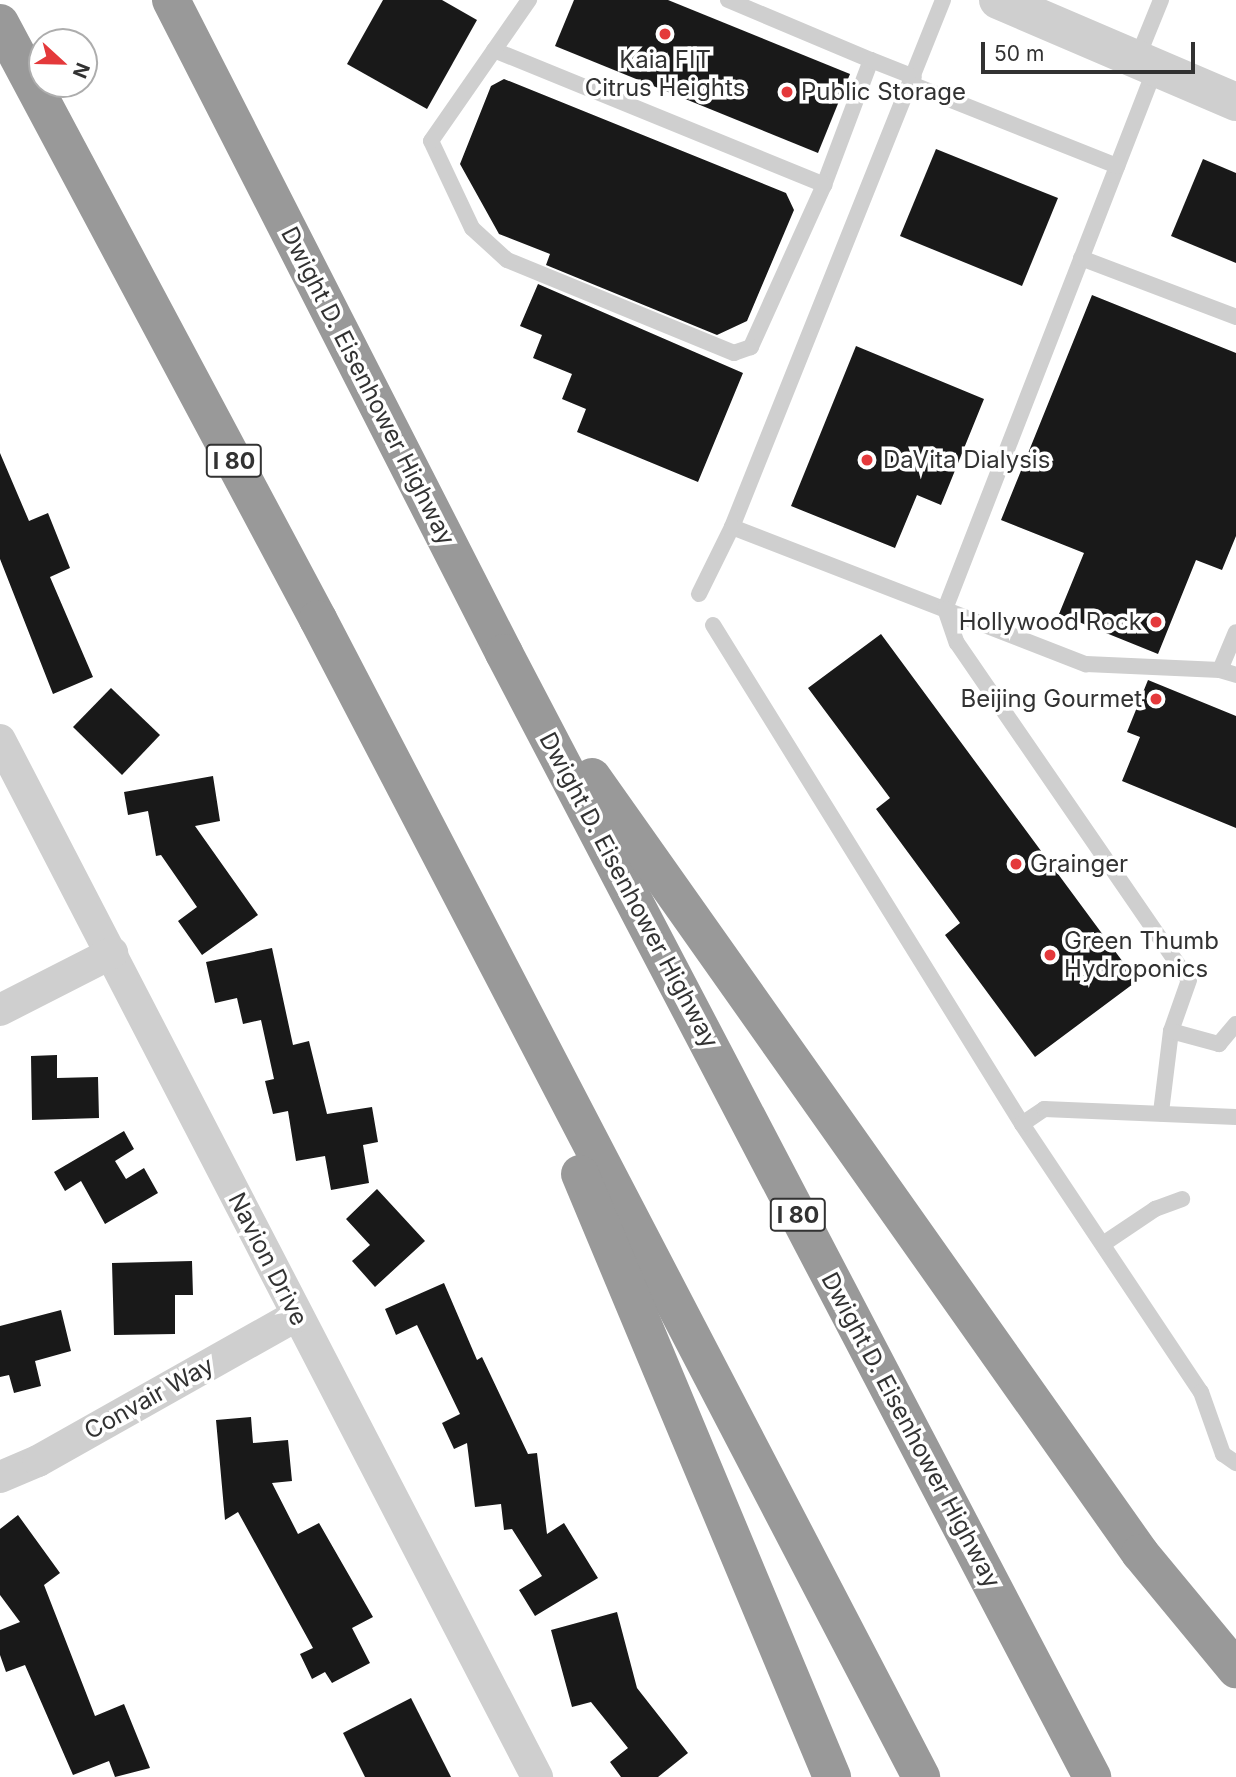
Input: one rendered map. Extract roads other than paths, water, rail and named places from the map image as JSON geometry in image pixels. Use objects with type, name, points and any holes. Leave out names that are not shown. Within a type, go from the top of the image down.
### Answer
[{"type":"highway","name":"Dwight D. Eisenhower Highway","points":[[171,0],[505,653],[1092,1777]]},
{"type":"highway","name":"I 80","points":[[0,23],[464,901],[921,1777]]},
{"type":"highway","points":[[505,653],[1140,1553],[1236,1669]]},
{"type":"highway","points":[[464,901],[832,1777]]},
{"type":"highway","points":[[967,1538],[1110,1777]]},
{"type":"street","points":[[998,0],[1236,102]]},
{"type":"street","name":"Navion Drive","points":[[0,740],[537,1777]]},
{"type":"street","points":[[0,1010],[112,953]]},
{"type":"street","name":"Convair Way","points":[[0,1477],[38,1461],[297,1315]]},
{"type":"lane","points":[[529,0],[431,141],[472,228],[508,260],[734,354],[751,347],[824,185],[871,60]]},
{"type":"lane","points":[[728,0],[1116,166]]},
{"type":"lane","points":[[699,594],[732,527],[913,81],[943,0]]},
{"type":"lane","points":[[1161,0],[1146,65],[1116,166],[945,609],[957,643],[1189,980],[1171,1031],[1161,1113]]},
{"type":"lane","points":[[494,50],[824,185]]},
{"type":"lane","points":[[1081,258],[1236,317]]},
{"type":"lane","points":[[732,527],[1086,664],[1228,672],[1236,632]]},
{"type":"lane","points":[[713,625],[1022,1125],[1201,1392],[1223,1454],[1236,1463]]},
{"type":"lane","points":[[1171,1031],[1219,1044],[1236,1024]]},
{"type":"lane","points":[[1022,1125],[1044,1109],[1236,1117]]},
{"type":"lane","points":[[1103,1244],[1169,1201],[1182,1199]]},
{"type":"place","name":"Kaia FIT Citrus Heights","points":[[665,34]]},
{"type":"place","name":"Public Storage","points":[[787,92]]},
{"type":"place","name":"DaVita Dialysis","points":[[867,460]]},
{"type":"place","name":"Hollywood Rock","points":[[1156,622]]},
{"type":"place","name":"Beijing Gourmet","points":[[1156,699]]},
{"type":"place","name":"Grainger","points":[[1016,864]]},
{"type":"place","name":"Green Thumb Hydroponics","points":[[1050,955]]}]
